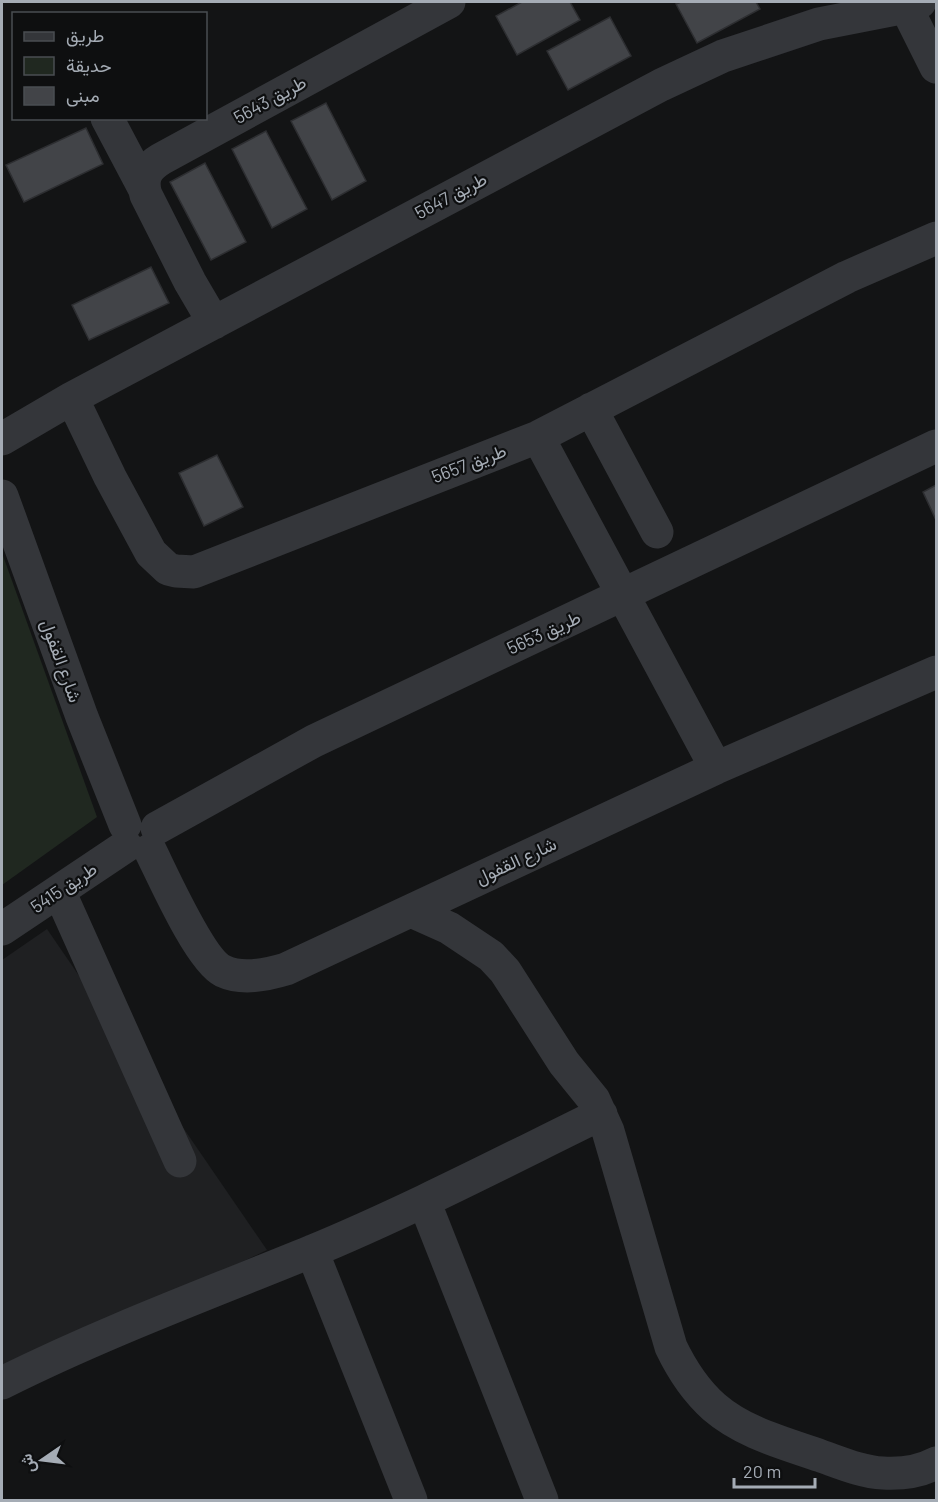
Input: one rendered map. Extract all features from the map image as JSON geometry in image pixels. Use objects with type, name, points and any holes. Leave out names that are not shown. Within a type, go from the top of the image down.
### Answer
[{"type":"street","name":"طريق 5643","points":[[144,188],[146,172],[152,164],[449,2]]},
{"type":"street","points":[[913,4],[936,67]]},
{"type":"street","name":"طريق 5647","points":[[2,439],[72,398],[661,85],[812,13],[913,4]]},
{"type":"street","points":[[108,120],[185,272],[214,323]]},
{"type":"street","name":"طريق 5657","points":[[72,398],[110,477],[151,553],[168,569],[185,573],[194,572],[538,437],[847,277],[936,238]]},
{"type":"street","points":[[591,409],[657,532]]},
{"type":"street","points":[[538,437],[716,768]]},
{"type":"street","name":"طريق 5653","points":[[139,837],[314,741],[936,446]]},
{"type":"street","name":"شارع القفول","points":[[2,496],[82,717],[139,837],[206,957],[214,966],[231,974],[253,976],[286,969],[716,768],[936,672]]},
{"type":"street","name":"طريق 5415","points":[[2,929],[139,837]]},
{"type":"street","points":[[59,891],[180,1161]]},
{"type":"street","points":[[411,911],[449,928],[498,964],[517,989],[564,1063],[586,1088],[601,1114],[666,1332],[682,1369],[696,1389],[726,1416],[754,1433],[858,1469],[882,1473],[934,1469]]},
{"type":"street","points":[[2,1383],[169,1308],[312,1251],[424,1201],[601,1114]]},
{"type":"street","points":[[424,1201],[542,1500]]},
{"type":"street","points":[[312,1251],[411,1500]]},
{"type":"shaded area","points":[[47,929],[267,1250],[2,1375],[2,960]]},
{"type":"green space","points":[[2,553],[97,817],[2,885]]},
{"type":"building","points":[[522,2],[570,2],[580,20],[517,55],[496,16]]},
{"type":"building","points":[[681,2],[756,2],[760,9],[697,43],[676,4]]},
{"type":"building","points":[[610,17],[631,56],[568,90],[547,51]]},
{"type":"building","points":[[326,103],[366,181],[332,200],[291,121]]},
{"type":"building","points":[[86,128],[103,164],[24,202],[6,165]]},
{"type":"building","points":[[266,131],[307,209],[272,228],[232,149]]},
{"type":"building","points":[[205,163],[246,242],[211,260],[170,182]]},
{"type":"building","points":[[151,267],[169,303],[89,340],[72,305]]},
{"type":"building","points":[[217,455],[243,507],[204,526],[179,473]]},
{"type":"building","points":[[936,485],[936,520],[923,492]]}]
